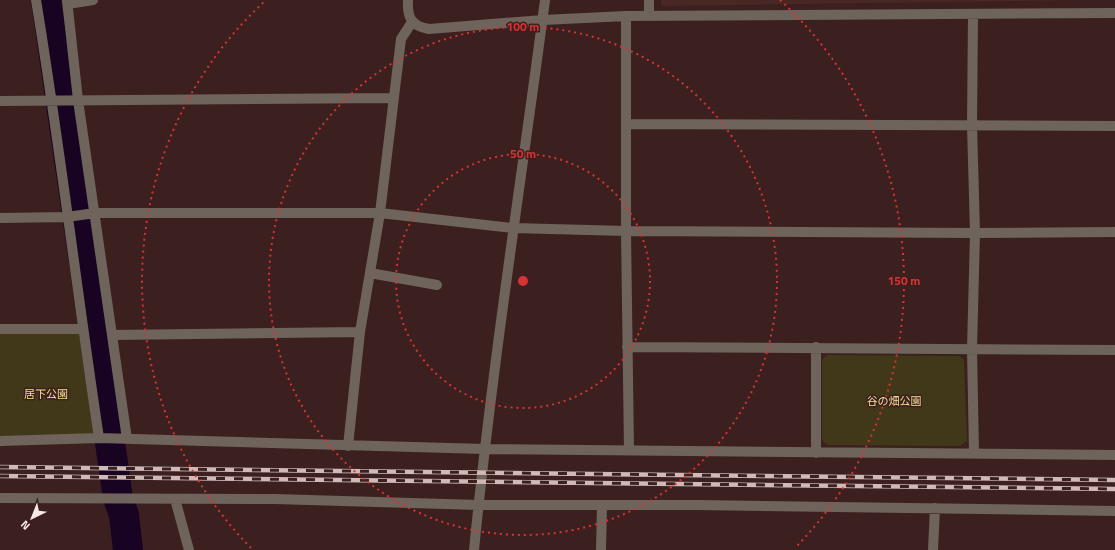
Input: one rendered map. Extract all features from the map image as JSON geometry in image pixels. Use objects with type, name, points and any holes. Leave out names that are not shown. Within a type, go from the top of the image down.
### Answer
[{"type":"street","points":[[36,0],[52,99],[82,329],[99,438]]},
{"type":"street","points":[[93,0],[68,2],[78,100],[127,439]]},
{"type":"street","points":[[408,0],[408,13],[412,22],[420,27],[429,29],[542,20],[649,15],[973,15],[1115,13]]},
{"type":"street","points":[[474,550],[478,505],[513,228],[545,0]]},
{"type":"street","points":[[649,0],[649,15]]},
{"type":"street","points":[[973,15],[972,126],[975,233],[972,349],[974,453]]},
{"type":"street","points":[[626,16],[626,231],[629,450]]},
{"type":"street","points":[[348,446],[360,332],[380,213],[392,98],[401,39],[412,22]]},
{"type":"street","points":[[0,101],[52,99],[392,98]]},
{"type":"street","points":[[626,124],[1115,126]]},
{"type":"street","points":[[0,218],[67,217],[95,213],[380,213],[513,228],[626,231],[975,233],[1115,232]]},
{"type":"street","points":[[370,273],[437,285]]},
{"type":"street","points":[[0,329],[82,329]]},
{"type":"street","points":[[112,335],[360,332]]},
{"type":"street","points":[[627,347],[1115,350]]},
{"type":"street","points":[[816,347],[816,452]]},
{"type":"street","points":[[0,441],[99,438],[485,449],[1115,455]]},
{"type":"street","points":[[0,498],[275,499],[478,505],[935,508],[1115,511]]},
{"type":"street","points":[[175,498],[190,550]]},
{"type":"street","points":[[601,550],[602,505]]},
{"type":"street","points":[[933,550],[935,508]]},
{"type":"shaded area","points":[[661,0],[1081,0],[661,6]]},
{"type":"shaded area","points":[[129,512],[133,550],[122,550],[119,519],[116,513]]},
{"type":"green space","name":"居下公園","points":[[0,329],[82,329],[99,438],[0,441]]},
{"type":"green space","name":"谷の畑公園","points":[[827,355],[959,356],[964,360],[967,441],[960,446],[827,445],[822,440],[822,360]]},
{"type":"waterway","points":[[46,0],[118,498],[124,515],[128,550]]},
{"type":"railway","points":[[0,467],[1115,480]]},
{"type":"railway","points":[[0,476],[1115,489]]}]
